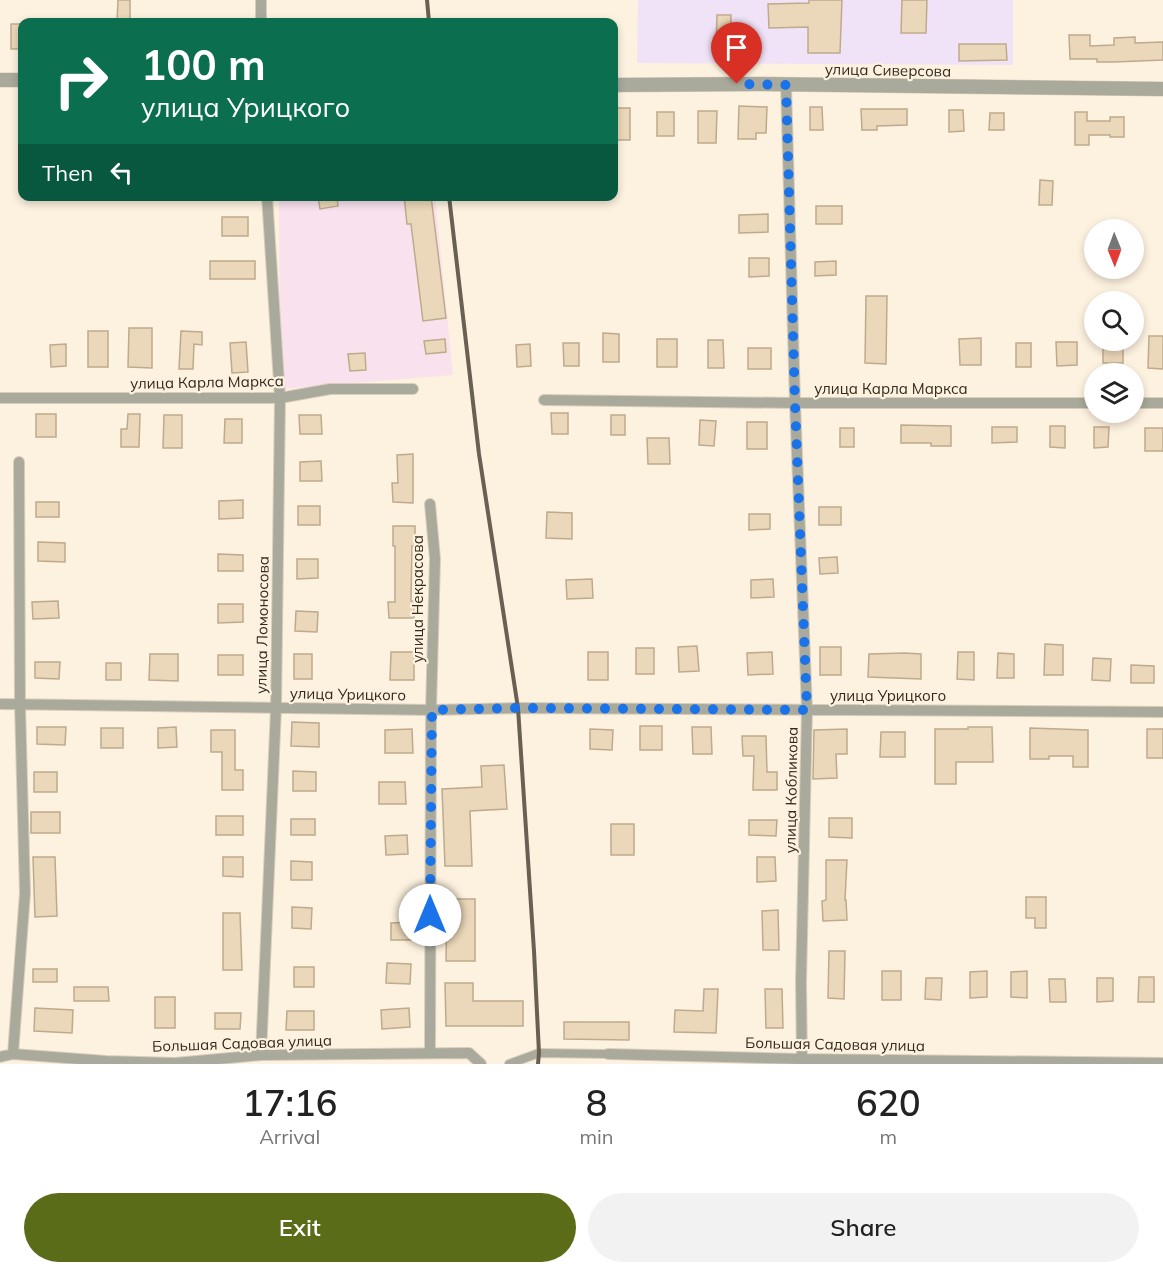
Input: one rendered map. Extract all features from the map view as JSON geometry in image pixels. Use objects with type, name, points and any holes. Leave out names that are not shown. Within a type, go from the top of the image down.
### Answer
[{"type":"street","points":[[261,0],[261,18]]},
{"type":"street","points":[[0,80],[18,80]]},
{"type":"street","name":"улица Сиверсова","points":[[618,85],[1163,89]]},
{"type":"street","name":"улица Кобликова","points":[[786,85],[807,710],[801,982],[802,1061]]},
{"type":"street","name":"улица Ломоносова","points":[[261,1055],[276,708],[280,398],[267,201]]},
{"type":"street","name":"улица Карла Маркса","points":[[0,398],[280,398],[330,389],[413,389]]},
{"type":"street","name":"улица Карла Маркса","points":[[544,400],[1084,403]]},
{"type":"street","points":[[1144,403],[1163,403]]},
{"type":"street","points":[[14,1054],[25,893],[20,704],[19,462]]},
{"type":"street","name":"улица Некрасова","points":[[430,504],[435,559],[430,1053]]},
{"type":"street","name":"улица Урицкого","points":[[0,704],[432,710],[518,708],[1163,712]]},
{"type":"street","name":"Большая Садовая улица","points":[[0,1057],[14,1054],[176,1063],[261,1055],[469,1053],[481,1064]]},
{"type":"street","name":"Большая Садовая улица","points":[[509,1064],[538,1053],[802,1061],[1163,1063]]},
{"type":"shaded area","points":[[638,0],[1013,0],[1013,65],[637,63]]},
{"type":"shaded area","points":[[279,201],[435,201],[453,375],[280,389]]},
{"type":"building","points":[[118,0],[130,0],[130,18],[117,18]]},
{"type":"building","points":[[809,0],[842,0],[840,53],[808,53],[808,27],[769,28],[768,4],[809,3]]},
{"type":"building","points":[[902,0],[927,0],[926,33],[901,33]]},
{"type":"building","points":[[717,15],[731,15],[730,46],[716,46]]},
{"type":"building","points":[[11,24],[18,24],[18,49],[11,49]]},
{"type":"building","points":[[1069,35],[1090,35],[1090,46],[1114,45],[1114,38],[1135,37],[1135,43],[1163,42],[1163,60],[1097,62],[1097,59],[1070,59]]},
{"type":"building","points":[[959,44],[1006,44],[1007,60],[959,61]]},
{"type":"building","points":[[739,106],[767,107],[766,133],[756,133],[756,139],[738,139]]},
{"type":"building","points":[[810,107],[822,107],[823,130],[810,130]]},
{"type":"building","points":[[618,108],[630,108],[630,140],[618,140]]},
{"type":"building","points":[[861,109],[907,109],[907,125],[877,126],[877,130],[862,130]]},
{"type":"building","points":[[949,110],[963,110],[964,131],[949,132]]},
{"type":"building","points":[[698,111],[717,111],[716,143],[698,143]]},
{"type":"building","points":[[657,112],[674,112],[674,136],[657,136]]},
{"type":"building","points":[[1075,112],[1087,112],[1087,121],[1110,121],[1110,117],[1124,117],[1124,137],[1089,135],[1089,145],[1075,145]]},
{"type":"building","points":[[990,113],[1004,113],[1004,130],[989,130]]},
{"type":"building","points":[[1040,180],[1053,181],[1052,205],[1039,205]]},
{"type":"building","points":[[319,201],[338,201],[338,206],[320,209]]},
{"type":"building","points":[[405,201],[432,201],[446,318],[423,321],[411,224],[407,224]]},
{"type":"building","points":[[816,206],[842,206],[842,224],[816,224]]},
{"type":"building","points":[[768,214],[768,232],[739,233],[739,215]]},
{"type":"building","points":[[222,217],[248,217],[248,236],[222,236]]},
{"type":"building","points":[[749,258],[769,258],[769,276],[749,277]]},
{"type":"building","points":[[210,261],[255,261],[255,279],[210,279]]},
{"type":"building","points":[[836,261],[836,275],[815,276],[815,262]]},
{"type":"building","points":[[866,296],[887,296],[886,364],[865,363]]},
{"type":"building","points":[[129,328],[152,328],[152,368],[128,367]]},
{"type":"building","points":[[88,331],[108,331],[108,367],[88,367]]},
{"type":"building","points":[[181,331],[202,332],[202,345],[194,344],[193,369],[179,369]]},
{"type":"building","points":[[603,333],[619,334],[619,362],[603,362]]},
{"type":"building","points":[[1149,336],[1163,336],[1163,369],[1148,368]]},
{"type":"building","points":[[981,338],[981,365],[960,365],[959,339]]},
{"type":"building","points":[[445,339],[446,352],[426,354],[424,341]]},
{"type":"building","points":[[657,339],[677,339],[677,367],[657,367]]},
{"type":"building","points":[[708,340],[723,340],[724,368],[708,368]]},
{"type":"building","points":[[246,342],[248,372],[232,373],[230,343]]},
{"type":"building","points":[[1056,342],[1077,342],[1077,365],[1057,366]]},
{"type":"building","points":[[563,343],[579,343],[579,366],[564,366]]},
{"type":"building","points":[[1016,343],[1031,343],[1031,367],[1016,367]]},
{"type":"building","points":[[66,344],[66,366],[51,367],[50,345]]},
{"type":"building","points":[[530,344],[531,366],[517,367],[516,345]]},
{"type":"building","points":[[748,348],[771,348],[771,369],[748,369]]},
{"type":"building","points":[[1103,351],[1123,351],[1123,363],[1103,363]]},
{"type":"building","points":[[365,353],[366,370],[350,371],[348,354]]},
{"type":"building","points":[[551,413],[568,413],[568,434],[552,434]]},
{"type":"building","points":[[36,414],[56,414],[56,437],[36,437]]},
{"type":"building","points":[[128,414],[140,414],[139,447],[121,447],[121,429],[127,429]]},
{"type":"building","points":[[164,415],[182,415],[182,448],[163,448]]},
{"type":"building","points":[[299,415],[321,415],[322,434],[300,434]]},
{"type":"building","points":[[611,415],[625,415],[625,435],[611,435]]},
{"type":"building","points":[[225,419],[242,419],[242,443],[224,443]]},
{"type":"building","points":[[700,420],[716,421],[714,446],[699,445]]},
{"type":"building","points":[[747,422],[767,422],[767,449],[747,449]]},
{"type":"building","points":[[901,425],[951,426],[951,446],[901,443]]},
{"type":"building","points":[[1050,426],[1065,426],[1065,448],[1050,447]]},
{"type":"building","points":[[992,427],[1017,427],[1017,442],[992,443]]},
{"type":"building","points":[[1094,427],[1109,427],[1108,447],[1094,448]]},
{"type":"building","points":[[840,428],[854,428],[854,447],[840,447]]},
{"type":"building","points":[[1145,428],[1163,428],[1163,451],[1145,451]]},
{"type":"building","points":[[647,438],[669,438],[670,464],[648,464]]},
{"type":"building","points":[[413,454],[413,503],[393,502],[392,483],[398,483],[397,455]]},
{"type":"building","points":[[321,461],[322,481],[300,481],[300,462]]},
{"type":"building","points":[[243,500],[243,518],[219,519],[219,501]]},
{"type":"building","points":[[36,502],[59,502],[59,517],[36,517]]},
{"type":"building","points":[[298,506],[320,506],[320,525],[298,525]]},
{"type":"building","points":[[819,507],[841,507],[841,525],[819,525]]},
{"type":"building","points":[[547,512],[572,513],[572,539],[546,538]]},
{"type":"building","points":[[749,514],[770,514],[770,529],[749,530]]},
{"type":"building","points":[[393,526],[415,526],[415,546],[412,546],[411,601],[414,601],[414,618],[389,618],[388,602],[395,602]]},
{"type":"building","points":[[38,542],[65,543],[65,562],[38,561]]},
{"type":"building","points":[[218,554],[243,555],[243,571],[218,571]]},
{"type":"building","points":[[837,557],[838,573],[820,574],[819,558]]},
{"type":"building","points":[[297,559],[318,559],[318,578],[297,579]]},
{"type":"building","points":[[592,579],[593,598],[567,599],[566,580]]},
{"type":"building","points":[[773,579],[774,597],[751,598],[751,580]]},
{"type":"building","points":[[58,601],[59,618],[33,619],[32,602]]},
{"type":"building","points":[[218,604],[243,604],[243,622],[218,623]]},
{"type":"building","points":[[296,611],[318,612],[317,632],[295,631]]},
{"type":"building","points":[[1045,644],[1063,645],[1063,675],[1044,675]]},
{"type":"building","points":[[697,646],[699,671],[679,672],[678,647]]},
{"type":"building","points":[[820,647],[841,647],[841,675],[820,675]]},
{"type":"building","points":[[636,648],[654,648],[654,674],[636,674]]},
{"type":"building","points":[[391,652],[414,652],[414,680],[390,680]]},
{"type":"building","points":[[588,652],[608,652],[608,680],[588,680]]},
{"type":"building","points":[[772,652],[773,674],[748,675],[747,653]]},
{"type":"building","points":[[958,652],[974,652],[974,680],[957,679]]},
{"type":"building","points":[[998,653],[1014,654],[1014,678],[997,678]]},
{"type":"building","points":[[150,654],[178,654],[178,681],[149,680]]},
{"type":"building","points":[[294,654],[312,654],[312,679],[294,679]]},
{"type":"building","points":[[869,654],[921,654],[921,679],[868,677]]},
{"type":"building","points":[[218,655],[243,655],[243,675],[218,675]]},
{"type":"building","points":[[1093,658],[1111,659],[1110,681],[1092,680]]},
{"type":"building","points":[[35,662],[60,662],[59,679],[35,678]]},
{"type":"building","points":[[106,663],[121,663],[121,680],[106,680]]},
{"type":"building","points":[[1131,665],[1154,666],[1154,683],[1131,683]]},
{"type":"building","points":[[292,722],[319,723],[319,747],[291,746]]},
{"type":"building","points":[[640,726],[662,726],[662,750],[640,750]]},
{"type":"building","points":[[37,727],[66,727],[65,745],[37,744]]},
{"type":"building","points":[[176,727],[177,747],[158,748],[158,728]]},
{"type":"building","points":[[692,727],[711,727],[712,754],[693,754]]},
{"type":"building","points":[[968,727],[992,727],[993,762],[956,762],[956,784],[935,784],[935,729],[968,729]]},
{"type":"building","points":[[101,728],[123,728],[123,748],[101,748]]},
{"type":"building","points":[[1030,728],[1088,730],[1088,767],[1073,767],[1073,756],[1030,759]]},
{"type":"building","points":[[412,729],[413,753],[385,753],[385,730]]},
{"type":"building","points":[[590,729],[613,730],[612,750],[590,749]]},
{"type":"building","points":[[847,729],[847,754],[836,754],[837,778],[813,779],[814,730]]},
{"type":"building","points":[[1147,729],[1163,729],[1163,758],[1147,758]]},
{"type":"building","points":[[211,730],[235,730],[235,770],[243,770],[243,790],[222,790],[222,752],[211,752]]},
{"type":"building","points":[[881,732],[905,732],[905,757],[880,757]]},
{"type":"building","points":[[742,736],[766,736],[767,772],[777,772],[777,790],[753,790],[754,756],[743,756]]},
{"type":"building","points":[[504,765],[507,809],[470,811],[472,866],[445,866],[442,789],[482,787],[481,766]]},
{"type":"building","points":[[293,771],[316,772],[316,791],[293,791]]},
{"type":"building","points":[[34,772],[57,772],[57,792],[34,792]]},
{"type":"building","points":[[379,782],[405,782],[406,804],[379,804]]},
{"type":"building","points":[[31,812],[60,812],[60,833],[31,833]]},
{"type":"building","points":[[216,816],[243,816],[243,835],[216,835]]},
{"type":"building","points":[[829,818],[852,818],[852,838],[829,837]]},
{"type":"building","points":[[291,819],[315,819],[315,835],[291,835]]},
{"type":"building","points":[[749,820],[777,820],[776,836],[749,835]]},
{"type":"building","points":[[611,824],[634,824],[634,855],[611,855]]},
{"type":"building","points":[[407,835],[408,854],[386,855],[385,836]]},
{"type":"building","points":[[33,857],[55,857],[57,916],[35,917]]},
{"type":"building","points":[[223,857],[243,857],[243,877],[223,876]]},
{"type":"building","points":[[757,857],[775,857],[776,881],[757,882]]},
{"type":"building","points":[[826,860],[847,860],[845,900],[847,920],[823,921],[822,901],[826,900]]},
{"type":"building","points":[[291,861],[312,862],[312,880],[291,880]]},
{"type":"building","points":[[1026,897],[1046,897],[1046,928],[1035,928],[1035,918],[1026,918]]},
{"type":"building","points":[[447,899],[475,899],[475,961],[446,961]]},
{"type":"building","points":[[292,907],[312,908],[311,929],[292,928]]},
{"type":"building","points":[[778,910],[779,950],[763,950],[762,911]]},
{"type":"building","points":[[223,913],[240,913],[242,970],[223,970]]},
{"type":"building","points":[[411,922],[411,940],[391,940],[391,923]]},
{"type":"building","points":[[829,951],[845,951],[844,999],[828,998]]},
{"type":"building","points":[[387,963],[411,964],[410,984],[386,983]]},
{"type":"building","points":[[294,967],[314,967],[314,987],[294,987]]},
{"type":"building","points":[[33,969],[57,969],[57,982],[33,982]]},
{"type":"building","points":[[882,971],[901,971],[901,1000],[882,1000]]},
{"type":"building","points":[[987,971],[987,997],[970,998],[970,972]]},
{"type":"building","points":[[1027,971],[1027,998],[1011,997],[1011,972]]},
{"type":"building","points":[[1139,977],[1154,977],[1154,1002],[1138,1002]]},
{"type":"building","points":[[926,978],[942,978],[941,1000],[925,999]]},
{"type":"building","points":[[1097,978],[1113,978],[1113,1001],[1097,1002]]},
{"type":"building","points":[[1049,979],[1065,979],[1066,1002],[1050,1002]]},
{"type":"building","points":[[445,983],[473,983],[473,1001],[523,1001],[523,1026],[446,1026]]},
{"type":"building","points":[[74,987],[108,987],[109,1001],[74,1001]]},
{"type":"building","points":[[704,989],[718,989],[716,1033],[674,1032],[675,1010],[703,1011]]},
{"type":"building","points":[[765,989],[782,989],[783,1028],[766,1028]]},
{"type":"building","points":[[155,997],[175,997],[175,1028],[155,1028]]},
{"type":"building","points":[[35,1008],[73,1010],[72,1033],[34,1031]]},
{"type":"building","points":[[409,1008],[410,1027],[382,1029],[381,1010]]},
{"type":"building","points":[[287,1011],[314,1011],[314,1030],[286,1030]]},
{"type":"building","points":[[215,1013],[241,1013],[240,1029],[215,1029]]},
{"type":"building","points":[[564,1022],[629,1022],[629,1040],[564,1039]]},
{"type":"railway","points":[[427,0],[429,18]]},
{"type":"railway","points":[[450,201],[479,454],[518,708],[534,951],[538,1064]]},
{"type":"route","points":[[430,915],[432,710],[518,708],[807,710],[786,85],[737,84]]}]
